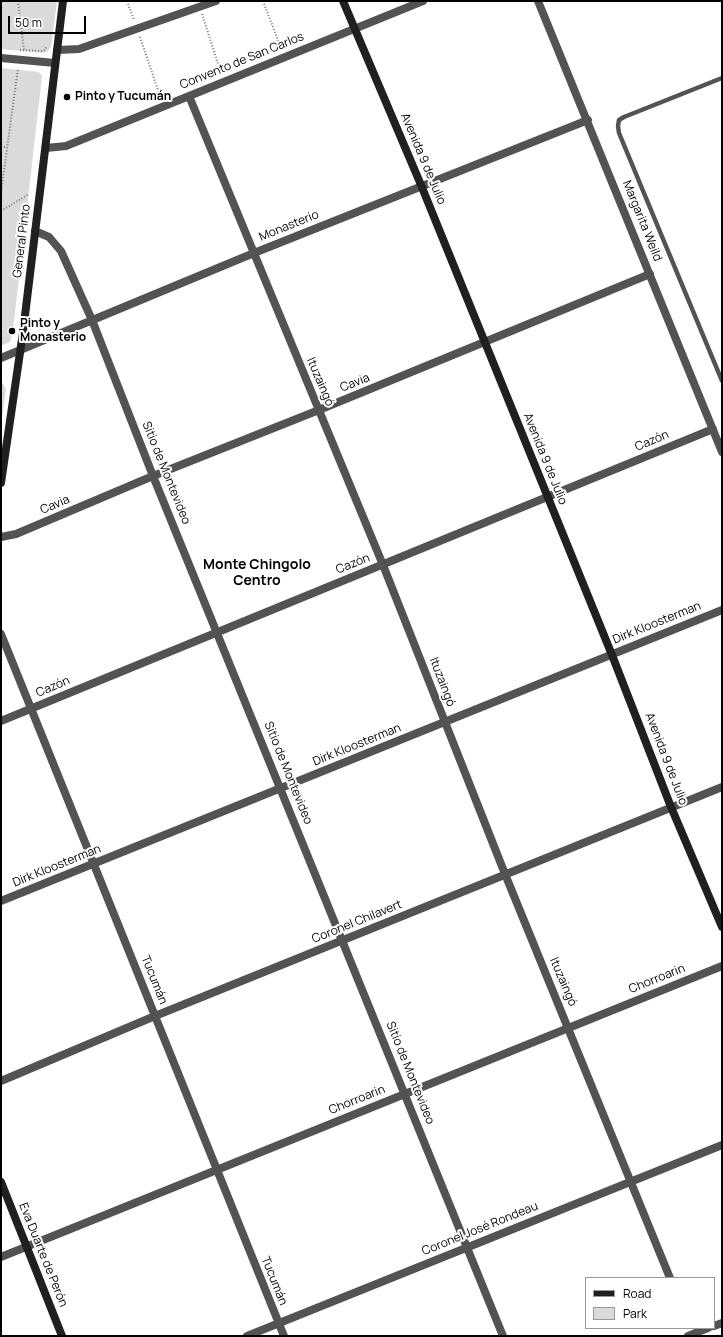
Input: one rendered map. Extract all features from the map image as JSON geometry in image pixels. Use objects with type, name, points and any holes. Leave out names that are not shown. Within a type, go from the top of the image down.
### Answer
[{"type":"street","name":"General Pinto","points":[[1,483],[46,148],[63,1]]},
{"type":"street","points":[[57,50],[78,49],[137,27],[216,1]]},
{"type":"street","name":"Avenida 9 de Julio","points":[[342,1],[421,186],[612,655],[671,807],[722,927]]},
{"type":"street","name":"Convento de San Carlos","points":[[46,148],[66,146],[423,1]]},
{"type":"street","name":"Margarita Weild","points":[[538,1],[588,120],[722,452]]},
{"type":"street","points":[[1,58],[56,63]]},
{"type":"street","name":"Ituzaingó","points":[[188,96],[383,565],[505,874],[632,1181],[670,1277]]},
{"type":"street","name":"Monasterio","points":[[1,358],[254,253],[588,120]]},
{"type":"street","name":"Sitio de Montevideo","points":[[35,231],[49,237],[61,251],[92,320],[153,476],[503,1336]]},
{"type":"street","name":"Cavia","points":[[1,537],[16,534],[153,476],[319,410],[650,274]]},
{"type":"street","name":"Cazón","points":[[1,721],[31,710],[217,632],[713,429]]},
{"type":"street","name":"Dirk Kloosterman","points":[[1,901],[722,610]]},
{"type":"street","name":"Tucumán","points":[[1,634],[284,1336]]},
{"type":"street","name":"Coronel Chilavert","points":[[1,1081],[155,1016],[722,787]]},
{"type":"street","name":"Chorroarin","points":[[1,1257],[722,966]]},
{"type":"street","name":"Coronel José Rondeau","points":[[247,1336],[722,1145]]},
{"type":"street","name":"Eva Duarte de Perón","points":[[1,1182],[62,1336]]},
{"type":"street","points":[[691,1333],[705,1329]]},
{"type":"lane","points":[[722,78],[624,117],[619,120],[618,126],[722,381]]},
{"type":"path","points":[[18,1],[24,50]]},
{"type":"path","points":[[128,1],[163,106]]},
{"type":"path","points":[[263,1],[285,57]]},
{"type":"path","points":[[200,6],[224,82]]},
{"type":"path","points":[[16,50],[45,50],[48,40]]},
{"type":"path","points":[[1,193],[18,68]]},
{"type":"path","points":[[1,147],[7,147]]},
{"type":"path","points":[[1,211],[29,194]]},
{"type":"green space","points":[[1,1],[57,1],[51,47],[48,51],[44,53],[1,49]]},
{"type":"green space","points":[[1,68],[39,72],[42,76],[13,330],[10,342],[1,346]]},
{"type":"green space","points":[[1,380],[6,389],[1,425]]},
{"type":"place","name":"Pinto y Tucumán","points":[[67,97]]},
{"type":"place","name":"Pinto y Monasterio","points":[[12,331]]},
{"type":"district","name":"Monte Chingolo Centro","points":[[257,574]]}]
